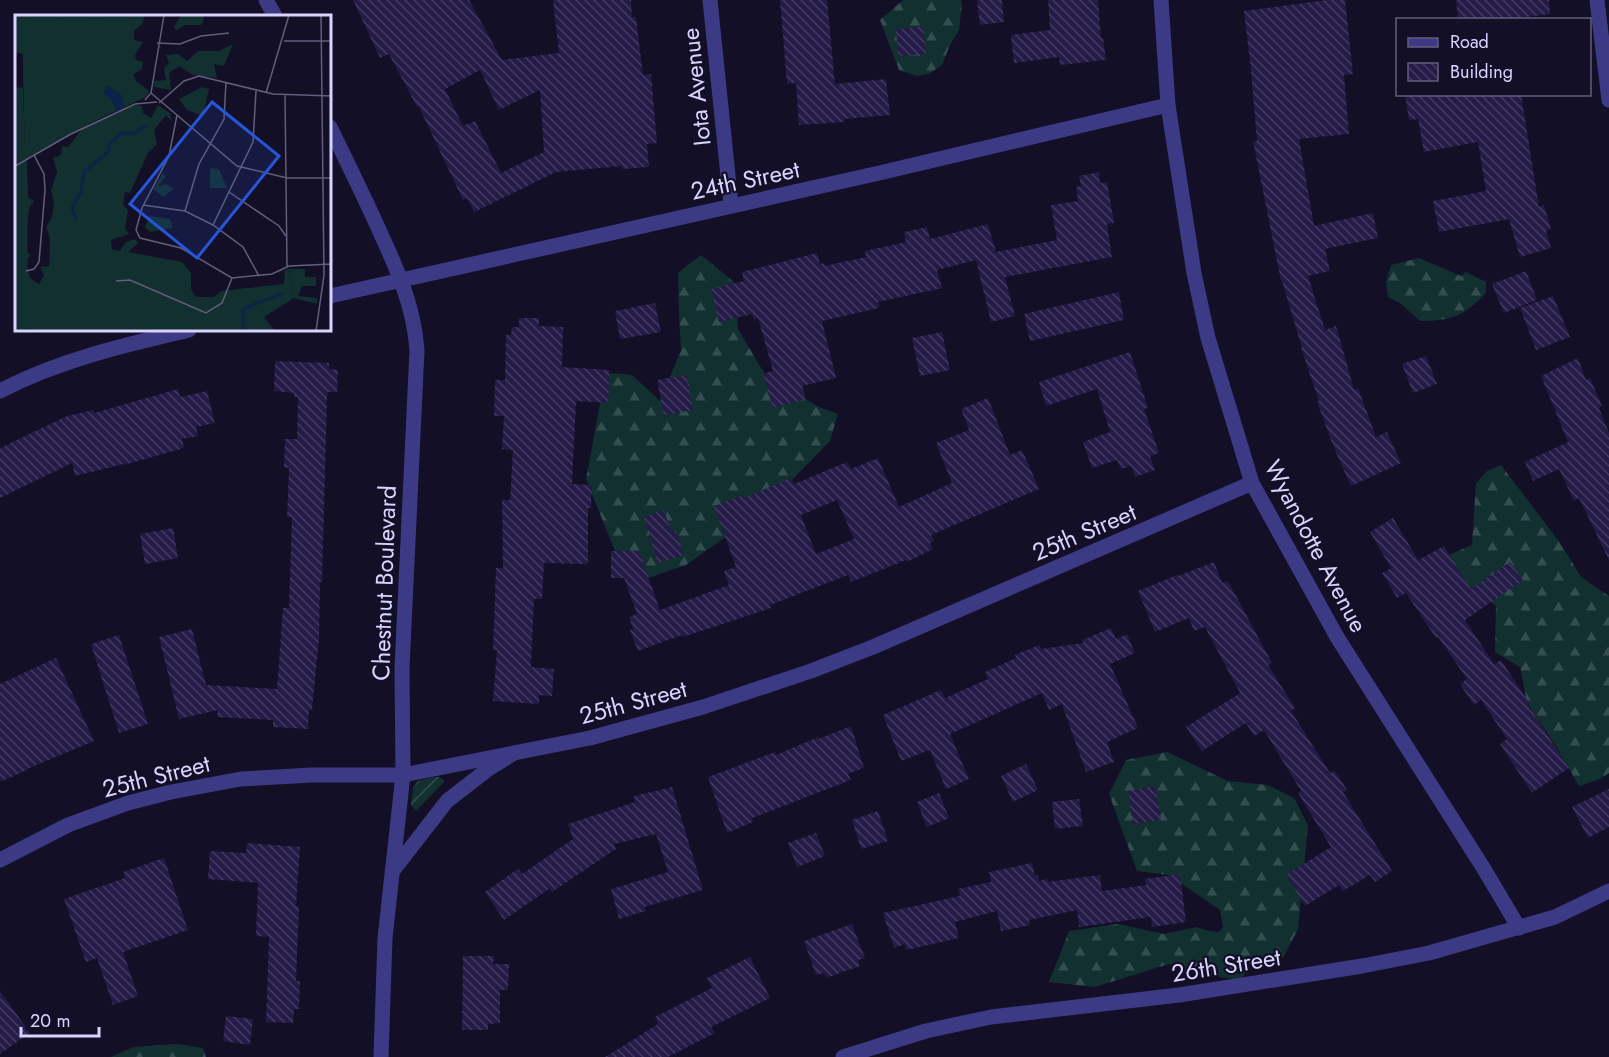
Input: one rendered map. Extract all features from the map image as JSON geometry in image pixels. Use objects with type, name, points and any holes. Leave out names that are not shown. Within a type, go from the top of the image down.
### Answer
[{"type":"street","points":[[266,0],[274,15]]},
{"type":"street","name":"Iota Avenue","points":[[710,0],[731,205]]},
{"type":"street","name":"Wyandotte Avenue","points":[[1161,0],[1168,105],[1194,273],[1208,338],[1252,483],[1337,637],[1478,859],[1519,928]]},
{"type":"street","points":[[1597,0],[1609,100]]},
{"type":"street","name":"24th Street","points":[[332,296],[875,174],[1168,105]]},
{"type":"street","name":"Chestnut Boulevard","points":[[332,131],[402,279],[415,328],[417,350],[402,668],[402,775],[384,938],[381,1057]]},
{"type":"street","points":[[0,390],[64,364],[181,332]]},
{"type":"street","name":"25th Street","points":[[0,860],[68,825],[128,803],[171,792],[238,780],[312,775],[402,775],[590,738],[697,709],[818,669],[1252,483]]},
{"type":"street","points":[[392,873],[447,801],[487,770],[514,753]]},
{"type":"street","name":"26th Street","points":[[843,1057],[926,1031],[992,1017],[1179,995],[1429,953],[1555,917],[1609,891]]},
{"type":"green space","points":[[903,0],[961,0],[959,30],[942,65],[929,74],[917,76],[899,70],[880,20]]},
{"type":"green space","points":[[701,255],[734,282],[738,329],[766,376],[819,407],[838,414],[830,441],[784,488],[744,524],[686,565],[648,578],[617,556],[586,479],[602,393],[611,373],[632,375],[660,401],[681,350],[678,273]]},
{"type":"green space","points":[[1419,258],[1461,276],[1466,272],[1486,282],[1486,293],[1471,307],[1456,316],[1420,321],[1400,303],[1388,297],[1386,282],[1391,265]]},
{"type":"green space","points":[[1501,465],[1561,544],[1581,577],[1609,596],[1609,773],[1600,779],[1579,786],[1527,703],[1520,667],[1495,652],[1496,606],[1479,590],[1450,581],[1442,558],[1472,545],[1476,483],[1487,471]]},
{"type":"green space","points":[[1167,752],[1228,781],[1268,785],[1294,798],[1308,825],[1298,929],[1283,958],[1255,956],[1241,980],[1198,974],[1169,964],[1095,987],[1049,982],[1069,931],[1118,924],[1164,934],[1196,927],[1219,932],[1223,927],[1220,910],[1169,875],[1137,871],[1109,794],[1126,760]]},
{"type":"green space","points":[[439,777],[444,782],[416,811],[411,805],[413,788],[418,781]]},
{"type":"green space","points":[[176,1044],[203,1048],[206,1057],[111,1057],[133,1047]]},
{"type":"building","points":[[353,0],[469,0],[502,60],[559,53],[553,0],[631,0],[632,17],[636,17],[643,75],[651,74],[657,143],[647,144],[649,167],[622,169],[622,166],[556,172],[474,212],[467,198],[463,200],[419,107],[389,54],[380,58]],"holes":[[[480,70],[499,110],[540,90],[544,152],[501,173],[475,121],[463,126],[445,89]]]},
{"type":"building","points":[[780,0],[827,0],[835,84],[886,79],[890,115],[844,119],[844,122],[799,125],[796,83],[787,84]]},
{"type":"building","points":[[977,0],[1002,0],[1004,22],[980,25]]},
{"type":"building","points":[[1048,0],[1098,0],[1101,38],[1103,38],[1106,60],[1060,65],[1059,57],[1014,63],[1011,35],[1050,30]]},
{"type":"building","points":[[1328,0],[1345,0],[1353,74],[1344,75],[1349,134],[1299,139],[1314,226],[1373,213],[1378,238],[1325,249],[1330,271],[1308,276],[1325,330],[1336,326],[1354,389],[1358,388],[1376,437],[1387,432],[1401,463],[1351,486],[1317,402],[1319,401],[1281,281],[1253,141],[1257,141],[1244,11]]},
{"type":"building","points":[[1456,0],[1549,0],[1550,14],[1517,18],[1458,18]]},
{"type":"building","points":[[923,27],[926,54],[898,56],[896,29]]},
{"type":"building","points":[[1405,96],[1521,96],[1539,207],[1544,205],[1551,229],[1546,231],[1551,248],[1520,257],[1509,219],[1439,232],[1433,201],[1486,191],[1478,142],[1424,152],[1418,119],[1409,120]]},
{"type":"building","points":[[1099,172],[1100,183],[1107,182],[1114,223],[1107,224],[1112,257],[1005,277],[1015,316],[991,322],[976,260],[937,270],[942,288],[878,302],[879,308],[822,321],[836,378],[802,386],[806,399],[773,408],[763,374],[773,371],[758,318],[754,320],[752,314],[719,322],[711,289],[744,281],[742,272],[817,253],[820,264],[824,263],[825,266],[866,257],[865,251],[906,242],[904,232],[927,227],[930,239],[988,224],[996,252],[1057,240],[1051,205],[1078,201],[1076,187],[1081,186],[1079,176]]},
{"type":"building","points":[[1526,271],[1537,300],[1504,313],[1492,284]]},
{"type":"building","points":[[1119,292],[1124,320],[1030,341],[1024,314]]},
{"type":"building","points":[[1553,296],[1570,337],[1536,350],[1520,308]]},
{"type":"building","points":[[655,303],[661,332],[620,339],[615,311]]},
{"type":"building","points":[[519,318],[539,318],[539,326],[563,327],[562,367],[610,370],[608,403],[576,401],[572,484],[592,485],[591,508],[588,508],[588,564],[544,563],[542,599],[534,599],[531,667],[554,669],[552,696],[539,695],[539,704],[493,701],[497,650],[493,650],[496,568],[503,568],[502,500],[510,500],[513,450],[502,449],[504,416],[494,416],[495,380],[505,380],[506,335],[511,335],[512,327],[519,327]]},
{"type":"building","points":[[942,332],[950,370],[920,376],[912,338]]},
{"type":"building","points":[[1130,352],[1148,408],[1144,409],[1159,453],[1150,456],[1155,470],[1135,477],[1131,466],[1121,469],[1117,460],[1092,468],[1083,442],[1110,432],[1097,389],[1046,406],[1039,382]]},
{"type":"building","points":[[1426,356],[1437,384],[1413,393],[1402,364]]},
{"type":"building","points":[[1578,358],[1586,380],[1590,378],[1602,406],[1599,408],[1609,433],[1609,560],[1579,498],[1574,501],[1559,469],[1533,481],[1525,462],[1568,442],[1541,376]]},
{"type":"building","points":[[275,361],[329,363],[329,369],[338,370],[337,392],[328,392],[327,398],[319,638],[308,729],[273,727],[273,720],[217,717],[218,710],[179,719],[159,637],[192,629],[206,685],[277,689],[283,608],[289,608],[292,517],[287,517],[289,468],[284,467],[285,439],[297,439],[298,397],[294,397],[294,393],[274,391]]},
{"type":"building","points":[[686,375],[693,410],[664,415],[657,380]]},
{"type":"building","points":[[178,389],[180,397],[207,391],[215,423],[196,427],[198,436],[182,439],[184,448],[75,476],[72,463],[0,498],[0,448],[67,416],[94,410],[94,413]]},
{"type":"building","points":[[988,398],[1010,455],[1022,450],[1039,489],[931,535],[934,541],[930,543],[933,549],[907,562],[906,560],[851,582],[848,575],[770,605],[771,608],[638,651],[630,630],[633,629],[629,617],[637,614],[624,578],[611,578],[611,551],[639,551],[660,610],[729,585],[724,571],[736,567],[714,506],[744,495],[744,498],[791,478],[794,484],[847,462],[851,469],[878,458],[899,507],[952,483],[936,443],[969,430],[961,409]],"holes":[[[837,500],[854,539],[816,554],[801,515]]]},
{"type":"building","points":[[664,510],[671,532],[676,531],[684,555],[658,563],[644,517]]},
{"type":"building","points":[[1393,518],[1418,560],[1444,546],[1471,589],[1510,562],[1523,580],[1465,620],[1494,664],[1501,660],[1569,768],[1532,793],[1500,744],[1507,739],[1481,700],[1474,705],[1460,684],[1467,679],[1406,593],[1397,598],[1382,573],[1391,568],[1370,532]]},
{"type":"building","points":[[173,528],[178,558],[145,564],[140,534]]},
{"type":"building","points":[[1214,562],[1222,583],[1228,581],[1272,663],[1268,665],[1295,708],[1291,711],[1330,773],[1335,771],[1347,790],[1343,792],[1392,871],[1375,882],[1370,875],[1343,891],[1339,885],[1305,906],[1286,875],[1331,847],[1298,793],[1301,791],[1264,730],[1254,736],[1246,723],[1202,751],[1186,727],[1240,693],[1205,627],[1194,631],[1189,618],[1155,632],[1138,591]]},
{"type":"building","points":[[1111,628],[1116,639],[1127,634],[1135,653],[1110,664],[1138,728],[1107,742],[1114,762],[1086,772],[1062,704],[1049,710],[1042,693],[950,734],[969,779],[946,789],[930,750],[901,761],[883,715],[941,690],[945,698],[988,679],[985,672],[1039,645],[1041,649],[1084,643],[1082,640]]},
{"type":"building","points":[[119,635],[148,724],[119,733],[91,644]]},
{"type":"building","points":[[56,658],[94,741],[0,782],[0,684]]},
{"type":"building","points":[[851,726],[864,768],[848,774],[851,780],[752,818],[753,822],[727,833],[708,777],[775,752],[776,755]]},
{"type":"building","points":[[1026,764],[1038,790],[1013,802],[1001,776]]},
{"type":"building","points":[[1155,786],[1161,820],[1133,824],[1128,791]]},
{"type":"building","points":[[672,787],[703,890],[644,907],[646,911],[619,919],[611,889],[668,872],[656,834],[614,844],[616,849],[552,892],[549,889],[504,920],[485,892],[518,869],[522,874],[573,839],[568,824],[635,802],[634,796]]},
{"type":"building","points":[[1609,789],[1609,827],[1588,838],[1572,807]]},
{"type":"building","points":[[939,793],[949,818],[927,827],[917,802]]},
{"type":"building","points":[[1079,799],[1083,826],[1055,829],[1052,802]]},
{"type":"building","points":[[878,811],[888,841],[861,849],[852,820]]},
{"type":"building","points":[[816,833],[825,856],[797,867],[788,843]]},
{"type":"building","points":[[247,843],[300,847],[296,906],[299,906],[296,981],[300,981],[299,1009],[294,1009],[293,1023],[266,1022],[269,937],[256,936],[258,883],[208,879],[210,851],[246,853]]},
{"type":"building","points":[[164,858],[188,930],[123,952],[138,996],[113,1005],[97,958],[86,962],[64,899],[125,878],[123,872]]},
{"type":"building","points":[[1032,863],[1035,876],[1038,875],[1039,881],[1048,879],[1048,882],[1100,875],[1102,891],[1146,885],[1145,879],[1180,874],[1186,922],[1152,927],[1151,917],[1079,927],[1077,910],[1029,920],[1030,925],[1001,931],[997,911],[955,922],[959,938],[906,950],[905,944],[894,948],[883,913],[960,896],[958,889],[991,882],[989,872]]},
{"type":"building","points":[[852,924],[865,958],[858,960],[860,966],[826,978],[824,973],[816,975],[804,941]]},
{"type":"building","points":[[463,956],[494,956],[493,964],[509,964],[508,990],[500,990],[500,1023],[488,1024],[488,1030],[462,1030]]},
{"type":"building","points":[[750,957],[770,998],[711,1027],[715,1033],[668,1057],[605,1057],[658,1024],[655,1017],[712,988],[707,978]]},
{"type":"building","points":[[0,991],[30,1033],[0,1054]]},
{"type":"building","points":[[226,1016],[253,1019],[250,1045],[223,1041]]}]
